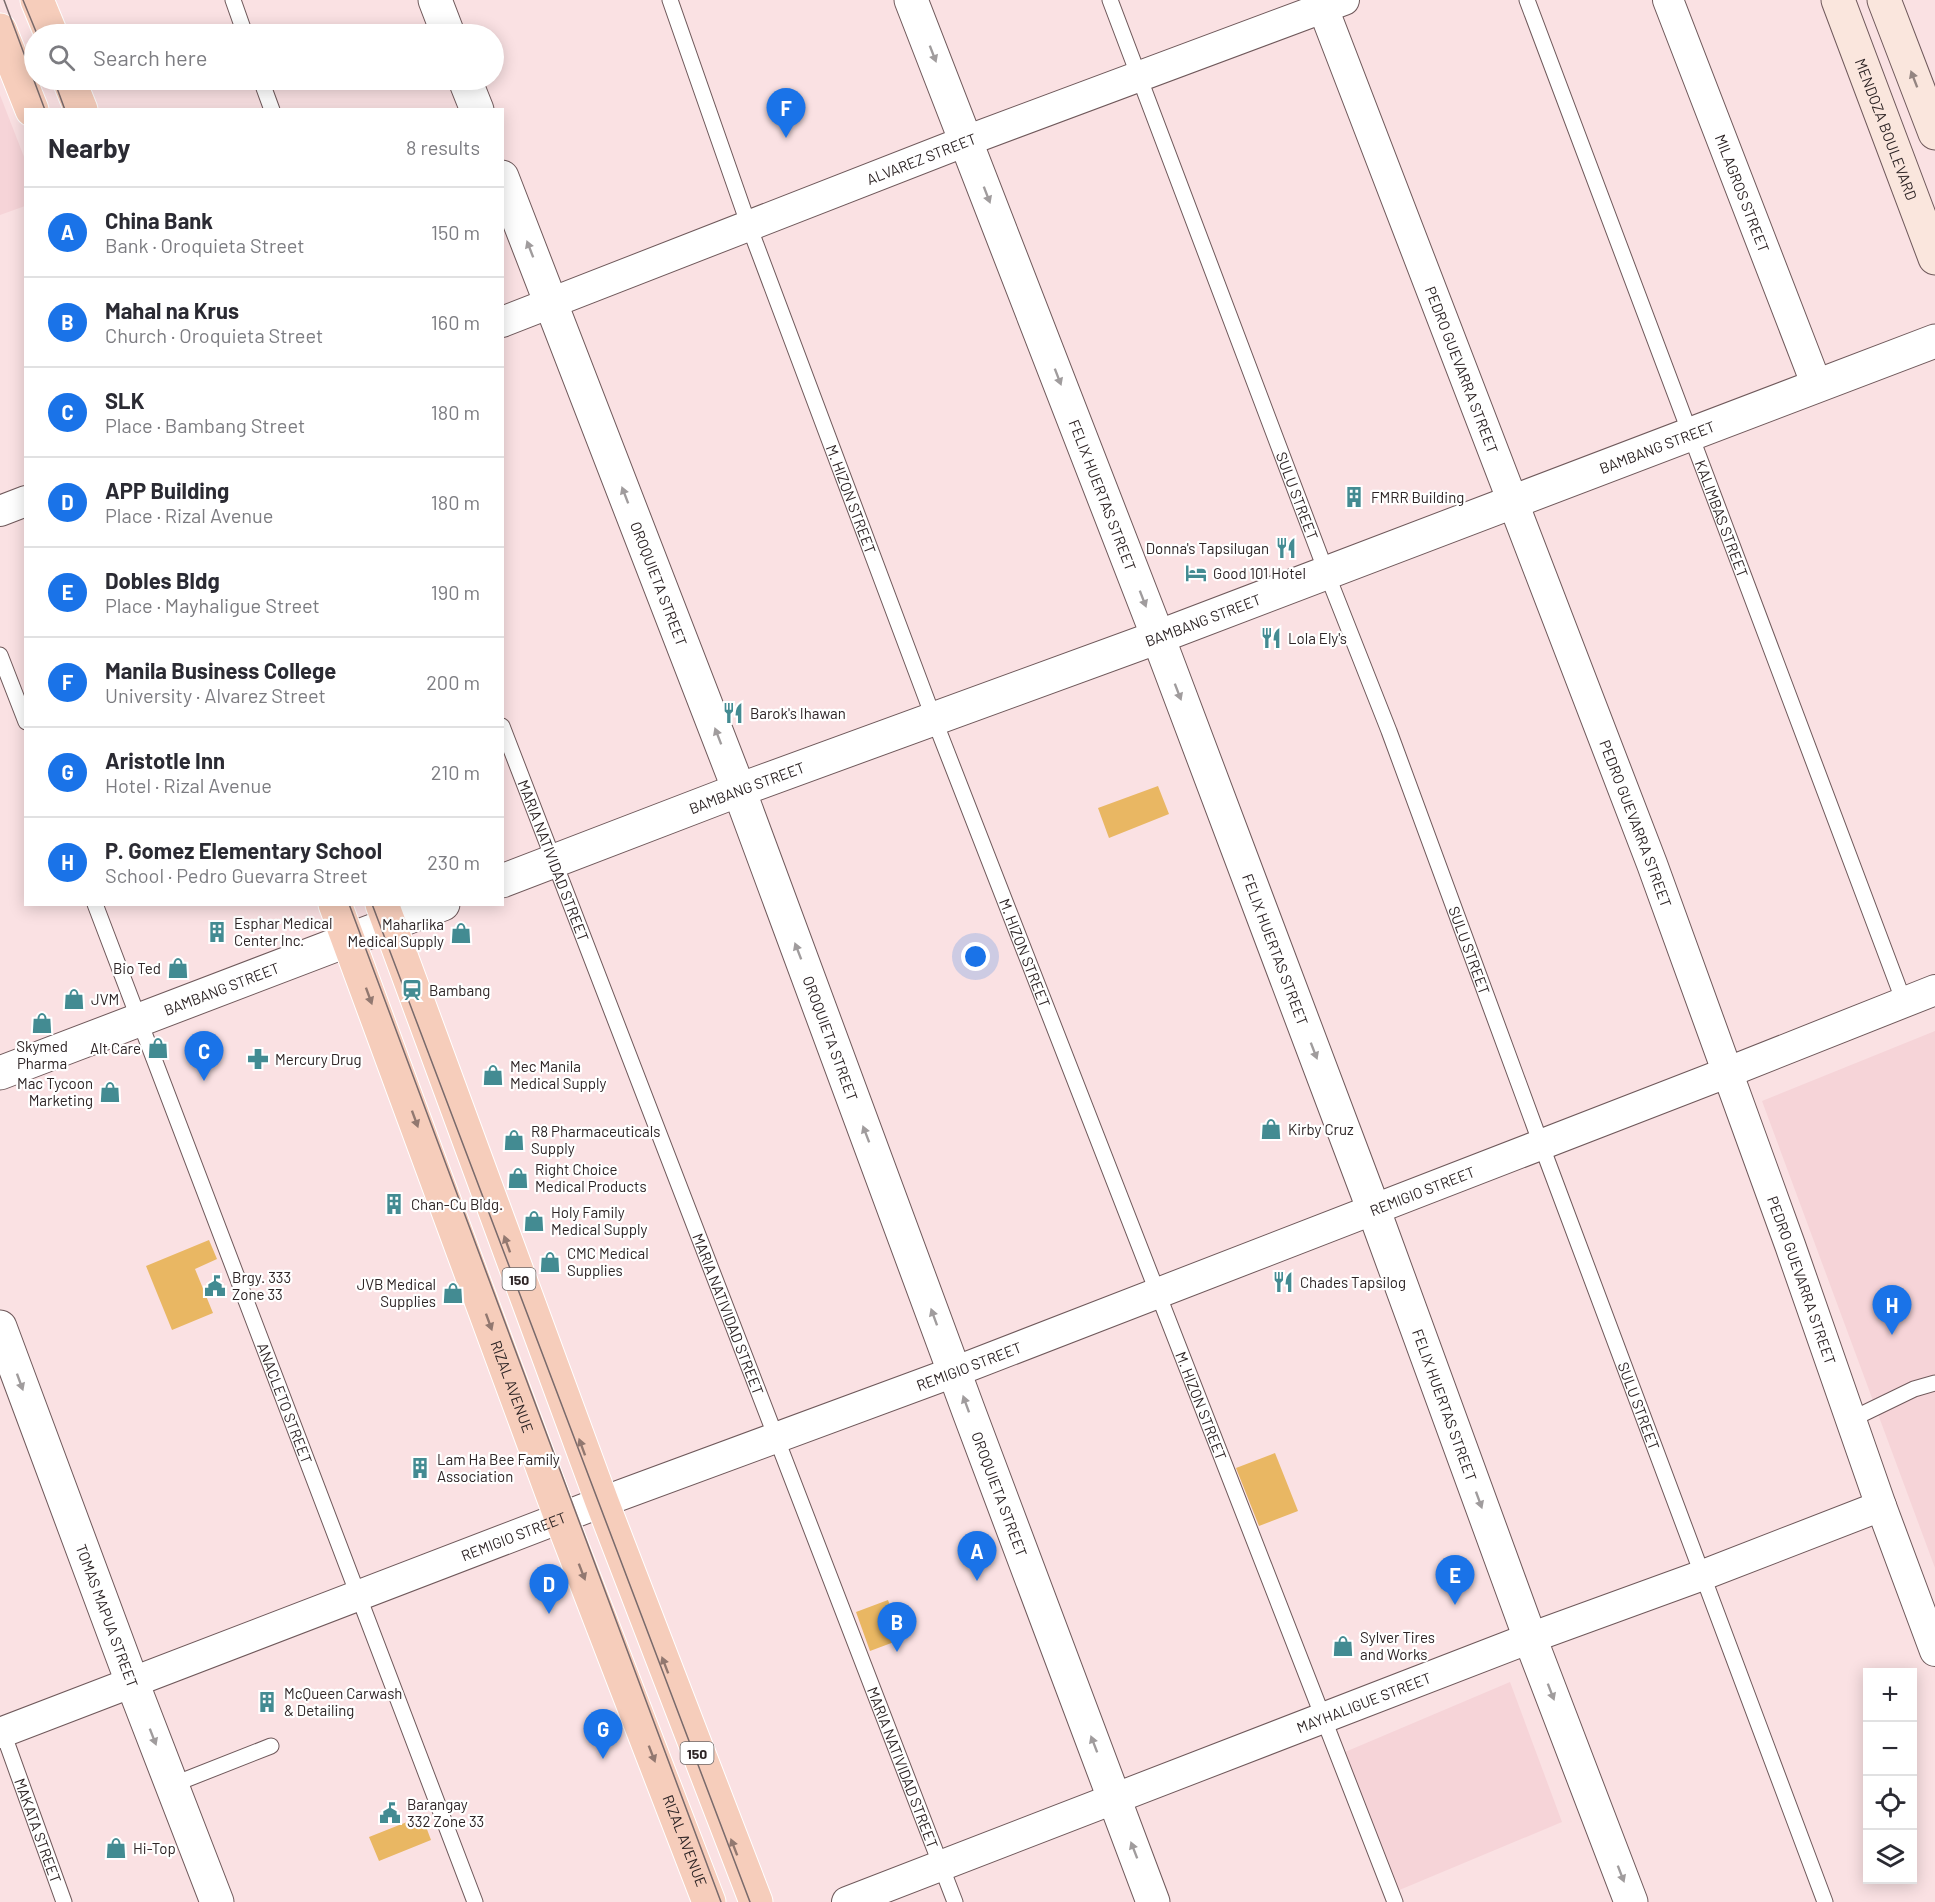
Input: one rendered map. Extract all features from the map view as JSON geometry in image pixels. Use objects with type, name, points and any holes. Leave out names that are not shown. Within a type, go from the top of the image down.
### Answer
[{"type":"main road","points":[[37,0],[47,24]]},
{"type":"main road","name":"MENDOZA BOULEVARD","points":[[1838,0],[1935,258]]},
{"type":"main road","points":[[1884,0],[1935,133]]},
{"type":"main road","points":[[0,30],[24,79]]},
{"type":"main road","points":[[73,90],[80,108]]},
{"type":"main road","name":"RIZAL AVENUE","points":[[336,906],[561,1518],[709,1902]]},
{"type":"main road","name":"150","points":[[386,915],[602,1502],[756,1902]]},
{"type":"street","points":[[435,0],[444,24]]},
{"type":"street","name":"FELIX HUERTAS STREET","points":[[911,0],[1158,637],[1530,1638],[1631,1902]]},
{"type":"street","name":"MILAGROS STREET","points":[[1668,0],[1817,386]]},
{"type":"street","name":"ALVAREZ STREET","points":[[504,321],[1329,2]]},
{"type":"street","name":"PEDRO GUEVARRA STREET","points":[[1329,2],[1513,502],[1652,864],[1935,1652]]},
{"type":"street","points":[[469,90],[476,108]]},
{"type":"street","name":"OROQUIETA STREET","points":[[504,182],[739,790],[1153,1902]]},
{"type":"street","name":"BAMBANG STREET","points":[[504,880],[739,790],[1327,574],[1935,341]]},
{"type":"street","points":[[0,511],[24,502]]},
{"type":"street","name":"BAMBANG STREET","points":[[0,1073],[349,941],[386,915],[433,906]]},
{"type":"street","name":"REMIGIO STREET","points":[[1,1730],[602,1502],[954,1372],[1935,990]]},
{"type":"street","name":"TOMAS MAPUA STREET","points":[[0,1327],[132,1682],[217,1902]]},
{"type":"street","name":"MAYHALIGUE STREET","points":[[847,1902],[1530,1638],[1703,1575],[1881,1506]]},
{"type":"lane","points":[[232,0],[241,24]]},
{"type":"lane","name":"M. HIZON STREET","points":[[670,0],[749,226],[934,719],[1395,1902]]},
{"type":"lane","name":"SULU STREET","points":[[1110,0],[1435,855],[1825,1902]]},
{"type":"lane","name":"KALIMBAS STREET","points":[[1527,0],[1905,1002]]},
{"type":"lane","points":[[265,90],[271,108]]},
{"type":"lane","points":[[0,655],[24,717]]},
{"type":"lane","name":"MARIA NATIVIDAD STREET","points":[[504,731],[955,1902]]},
{"type":"lane","name":"ANACLETO STREET","points":[[96,906],[475,1902]]},
{"type":"lane","points":[[1850,1420],[1914,1389],[1935,1383]]},
{"type":"lane","name":"MAKATA STREET","points":[[1,1730],[64,1902]]},
{"type":"lane","points":[[172,1785],[271,1746]]},
{"type":"shaded area","points":[[0,95],[24,157],[24,206],[0,215]]},
{"type":"shaded area","points":[[1158,786],[1169,814],[1109,838],[1098,808]]},
{"type":"shaded area","points":[[1935,1031],[1935,1568],[1762,1101]]},
{"type":"shaded area","points":[[209,1240],[217,1259],[195,1269],[213,1313],[172,1330],[146,1266]]},
{"type":"shaded area","points":[[1275,1453],[1298,1511],[1259,1526],[1236,1468]]},
{"type":"shaded area","points":[[888,1600],[902,1639],[870,1651],[856,1612]]},
{"type":"shaded area","points":[[1510,1682],[1562,1822],[1397,1891],[1345,1752]]},
{"type":"shaded area","points":[[422,1816],[431,1840],[379,1861],[369,1837]]},
{"type":"tram line","points":[[4,0],[24,54]]},
{"type":"tram line","points":[[23,0],[33,24]]},
{"type":"tram line","points":[[38,90],[44,108]]},
{"type":"tram line","points":[[58,90],[64,108]]},
{"type":"tram line","points":[[350,906],[721,1902]]},
{"type":"tram line","points":[[373,906],[750,1902]]},
{"type":"place","name":"Manila Business College","points":[[786,138]]},
{"type":"place","name":"FMRR Building","points":[[1354,497]]},
{"type":"place","name":"Donna's Tapsilugan","points":[[1286,548]]},
{"type":"place","name":"Good 101 Hotel","points":[[1196,573]]},
{"type":"place","name":"Lola Ely's","points":[[1271,638]]},
{"type":"place","name":"Barok's Ihawan","points":[[733,713]]},
{"type":"place","name":"Esphar Medical Center Inc.","points":[[217,932]]},
{"type":"place","name":"Maharlika Medical Supply","points":[[461,933]]},
{"type":"place","name":"Bio Ted","points":[[178,968]]},
{"type":"place","name":"Bambang","points":[[412,990]]},
{"type":"place","name":"JVM","points":[[74,999]]},
{"type":"place","name":"Skymed Pharma","points":[[42,1023]]},
{"type":"place","name":"Alt Care","points":[[158,1048]]},
{"type":"place","name":"Mercury Drug","points":[[258,1059]]},
{"type":"place","name":"Mec Manila Medical Supply","points":[[493,1075]]},
{"type":"place","name":"SLK","points":[[204,1081]]},
{"type":"place","name":"Mac Tycoon Marketing","points":[[110,1092]]},
{"type":"place","name":"Kirby Cruz","points":[[1271,1129]]},
{"type":"place","name":"R8 Pharmaceuticals Supply","points":[[514,1140]]},
{"type":"place","name":"Right Choice Medical Products","points":[[518,1178]]},
{"type":"place","name":"Chan-Cu Bldg.","points":[[394,1204]]},
{"type":"place","name":"Holy Family Medical Supply","points":[[534,1221]]},
{"type":"place","name":"CMC Medical Supplies","points":[[550,1262]]},
{"type":"place","name":"Chades Tapsilog","points":[[1283,1282]]},
{"type":"place","name":"Brgy. 333 Zone 33","points":[[215,1286]]},
{"type":"place","name":"JVB Medical Supplies","points":[[453,1293]]},
{"type":"place","name":"P. Gomez Elementary School","points":[[1892,1335]]},
{"type":"place","name":"Lam Ha Bee Family Association","points":[[420,1468]]},
{"type":"place","name":"China Bank","points":[[977,1581]]},
{"type":"place","name":"Dobles Bldg","points":[[1455,1605]]},
{"type":"place","name":"APP Building","points":[[549,1614]]},
{"type":"place","name":"Sylver Tires and Works","points":[[1343,1646]]},
{"type":"place","name":"Mahal na Krus","points":[[897,1652]]},
{"type":"place","name":"McQueen Carwash & Detailing","points":[[267,1702]]},
{"type":"place","name":"Aristotle Inn","points":[[603,1759]]},
{"type":"place","name":"Barangay 332 Zone 33","points":[[390,1813]]},
{"type":"place","name":"Hi-Top","points":[[116,1848]]}]
